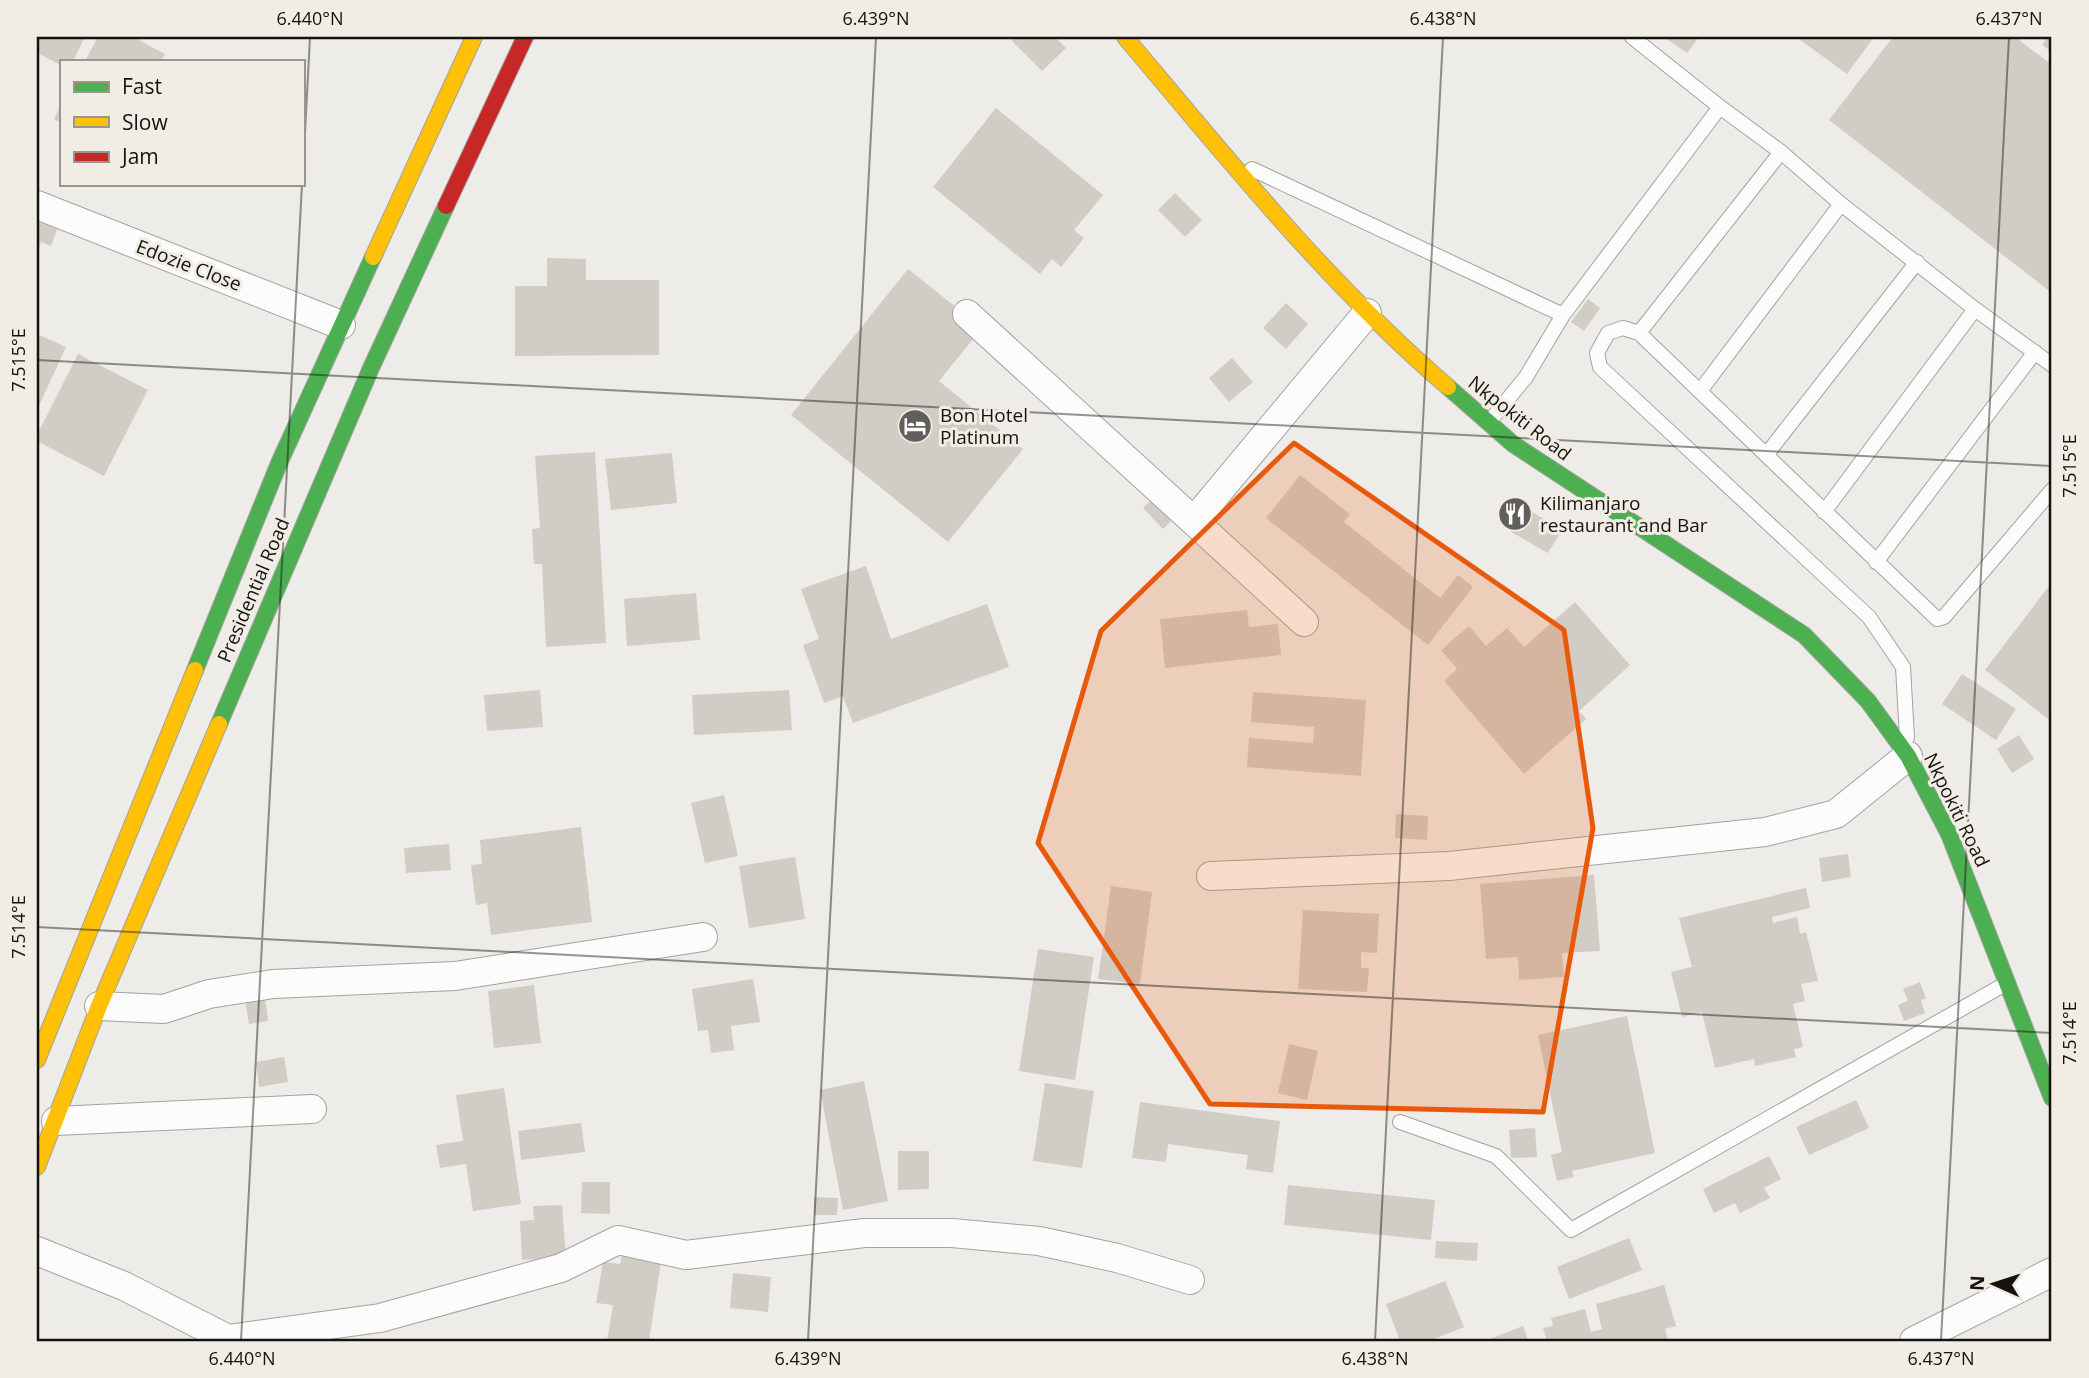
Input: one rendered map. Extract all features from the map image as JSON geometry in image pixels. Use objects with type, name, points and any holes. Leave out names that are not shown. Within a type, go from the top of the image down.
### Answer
[{"type":"main road","name":"Presidential Road","points":[[37,1060],[280,461],[474,37]]},
{"type":"main road","name":"Presidential Road","points":[[37,1167],[99,1006],[371,368],[525,37]]},
{"type":"main road","name":"Nkpokiti Road","points":[[1125,37],[1287,229],[1367,313],[1488,423],[1566,481],[1634,522],[1804,635],[1868,701],[1908,757],[1949,834],[2052,1097]]},
{"type":"main road","points":[[199,661],[236,684]]},
{"type":"street","name":"Edozie Close","points":[[37,205],[341,325]]},
{"type":"street","points":[[1194,521],[1367,313]]},
{"type":"street","points":[[967,314],[1304,622]]},
{"type":"street","points":[[1211,876],[1449,866],[1765,832],[1836,814],[1908,757]]},
{"type":"street","points":[[99,1006],[164,1009],[209,994],[273,984],[456,976],[703,937]]},
{"type":"street","points":[[56,1121],[312,1109]]},
{"type":"street","points":[[37,1251],[124,1286],[230,1340],[380,1318],[561,1268],[618,1240],[686,1255],[863,1233],[952,1233],[1039,1241],[1117,1258],[1190,1280]]},
{"type":"street","points":[[1914,1341],[2052,1272]]},
{"type":"lane","points":[[1632,37],[1781,152],[1975,309],[2052,365]]},
{"type":"lane","points":[[1488,423],[1526,377],[1563,315],[1720,107]]},
{"type":"lane","points":[[1639,333],[1781,152]]},
{"type":"lane","points":[[1226,157],[1563,315]]},
{"type":"lane","points":[[1700,391],[1842,204]]},
{"type":"lane","points":[[1766,456],[1917,262]]},
{"type":"lane","points":[[1824,512],[1975,309]]},
{"type":"lane","points":[[1908,757],[1903,667],[1869,617],[1600,368],[1597,353],[1608,333],[1623,328],[1639,333],[1931,615],[1944,617],[2052,490]]},
{"type":"lane","points":[[1876,562],[2035,352]]},
{"type":"lane","points":[[1400,1122],[1496,1156],[1571,1230],[2008,983]]},
{"type":"highlighted area","points":[[1294,443],[1564,630],[1593,828],[1543,1112],[1210,1104],[1038,843],[1101,631]]},
{"type":"building","points":[[37,37],[85,37],[74,60],[60,60],[60,64],[37,53]]},
{"type":"building","points":[[98,37],[133,37],[165,54],[162,60],[86,60]]},
{"type":"building","points":[[1017,37],[1055,37],[1066,48],[1042,71],[1012,41]]},
{"type":"building","points":[[1664,37],[1699,37],[1687,53]]},
{"type":"building","points":[[1796,37],[1874,37],[1847,74]]},
{"type":"building","points":[[1893,37],[2015,37],[2052,65],[2052,293],[1829,120]]},
{"type":"building","points":[[2048,37],[2052,37],[2052,52],[2042,45]]},
{"type":"building","points":[[60,107],[60,122],[54,119]]},
{"type":"building","points":[[996,108],[1103,195],[1074,230],[1084,238],[1061,267],[1052,259],[1040,274],[933,187]]},
{"type":"building","points":[[1175,193],[1202,220],[1185,237],[1158,210]]},
{"type":"building","points":[[37,222],[57,229],[51,246],[41,242],[37,254]]},
{"type":"building","points":[[547,258],[586,259],[586,280],[659,280],[659,355],[515,356],[515,286],[547,286]]},
{"type":"building","points":[[908,269],[982,328],[939,381],[1023,449],[948,542],[791,415]]},
{"type":"building","points":[[1588,299],[1600,308],[1584,331],[1571,322]]},
{"type":"building","points":[[1286,303],[1308,324],[1286,349],[1263,328]]},
{"type":"building","points":[[37,334],[66,347],[37,410]]},
{"type":"building","points":[[78,354],[148,390],[104,476],[37,441],[37,435]]},
{"type":"building","points":[[1232,358],[1253,382],[1229,402],[1209,378]]},
{"type":"building","points":[[595,452],[606,643],[546,647],[542,564],[534,564],[532,529],[540,528],[535,456]]},
{"type":"building","points":[[672,453],[677,503],[611,510],[605,459]]},
{"type":"building","points":[[1300,475],[1350,514],[1344,522],[1440,598],[1458,575],[1473,587],[1428,645],[1266,518]]},
{"type":"building","points":[[1159,492],[1179,513],[1163,529],[1143,508]]},
{"type":"building","points":[[1525,508],[1562,530],[1548,553],[1511,532]]},
{"type":"building","points":[[866,566],[891,639],[987,604],[1009,667],[853,723],[843,696],[824,703],[803,645],[819,639],[801,589]]},
{"type":"building","points":[[2052,582],[2052,722],[1985,670]]},
{"type":"building","points":[[696,593],[700,640],[627,646],[624,599]]},
{"type":"building","points":[[1575,602],[1630,665],[1579,711],[1586,719],[1524,774],[1444,681],[1457,669],[1441,650],[1469,626],[1486,646],[1507,628],[1524,647]]},
{"type":"building","points":[[1247,610],[1249,627],[1278,624],[1281,655],[1165,668],[1160,619]]},
{"type":"building","points":[[1962,674],[2016,709],[1996,740],[1942,704]]},
{"type":"building","points":[[540,690],[543,727],[487,731],[484,695]]},
{"type":"building","points":[[789,690],[792,730],[694,735],[692,695]]},
{"type":"building","points":[[1253,692],[1366,700],[1361,776],[1247,767],[1249,738],[1313,743],[1314,727],[1251,722]]},
{"type":"building","points":[[2019,735],[2034,759],[2012,773],[1997,749]]},
{"type":"building","points":[[724,795],[738,856],[705,863],[691,803]]},
{"type":"building","points":[[1396,814],[1428,816],[1427,840],[1395,838]]},
{"type":"building","points":[[581,827],[592,922],[491,935],[487,903],[476,905],[471,865],[482,864],[480,840]]},
{"type":"building","points":[[449,844],[451,870],[406,873],[404,848]]},
{"type":"building","points":[[1848,854],[1851,877],[1822,882],[1819,858]]},
{"type":"building","points":[[795,857],[805,919],[749,928],[739,866]]},
{"type":"building","points":[[1594,875],[1600,951],[1562,953],[1564,977],[1519,980],[1518,957],[1486,959],[1480,884]]},
{"type":"building","points":[[1111,886],[1152,892],[1140,984],[1098,979]]},
{"type":"building","points":[[1806,888],[1810,908],[1772,917],[1773,923],[1797,917],[1800,934],[1806,932],[1818,981],[1801,984],[1805,1001],[1793,1004],[1803,1047],[1794,1049],[1796,1057],[1755,1066],[1754,1059],[1715,1068],[1702,1012],[1682,1017],[1671,972],[1692,967],[1679,918]]},
{"type":"building","points":[[1303,910],[1379,914],[1377,953],[1361,952],[1361,968],[1369,968],[1367,992],[1298,989]]},
{"type":"building","points":[[1038,949],[1094,957],[1075,1080],[1019,1071]]},
{"type":"building","points":[[753,979],[760,1022],[731,1026],[734,1050],[711,1053],[708,1030],[698,1031],[692,989]]},
{"type":"building","points":[[1920,982],[1926,998],[1921,1000],[1925,1013],[1904,1021],[1898,1005],[1908,1001],[1903,989]]},
{"type":"building","points":[[534,985],[541,1043],[494,1048],[488,991]]},
{"type":"building","points":[[265,996],[268,1021],[249,1024],[245,1000]]},
{"type":"building","points":[[1627,1016],[1655,1153],[1572,1171],[1574,1177],[1557,1181],[1551,1155],[1562,1152],[1538,1035]]},
{"type":"building","points":[[1289,1044],[1318,1051],[1307,1100],[1278,1093]]},
{"type":"building","points":[[284,1057],[288,1082],[259,1087],[256,1062]]},
{"type":"building","points":[[864,1081],[888,1201],[843,1210],[820,1090]]},
{"type":"building","points":[[1045,1083],[1094,1091],[1082,1168],[1033,1161]]},
{"type":"building","points":[[504,1088],[521,1204],[473,1211],[466,1164],[440,1168],[436,1145],[463,1141],[456,1095]]},
{"type":"building","points":[[1856,1100],[1869,1128],[1809,1155],[1796,1127]]},
{"type":"building","points":[[1140,1102],[1280,1121],[1273,1173],[1246,1169],[1248,1155],[1168,1144],[1166,1162],[1132,1158]]},
{"type":"building","points":[[581,1123],[585,1152],[521,1160],[518,1131]]},
{"type":"building","points":[[1535,1128],[1537,1157],[1511,1158],[1509,1130]]},
{"type":"building","points":[[898,1151],[929,1151],[929,1189],[898,1190]]},
{"type":"building","points":[[1769,1156],[1781,1179],[1764,1188],[1770,1198],[1740,1213],[1735,1203],[1714,1213],[1703,1189]]},
{"type":"building","points":[[582,1182],[610,1182],[610,1214],[581,1213]]},
{"type":"building","points":[[1288,1185],[1435,1200],[1431,1240],[1284,1225]]},
{"type":"building","points":[[814,1197],[838,1198],[837,1215],[814,1215]]},
{"type":"building","points":[[562,1205],[566,1257],[522,1260],[520,1221],[534,1220],[533,1206]]},
{"type":"building","points":[[1629,1238],[1642,1270],[1569,1299],[1557,1267]]},
{"type":"building","points":[[1436,1241],[1478,1243],[1477,1261],[1435,1258]]},
{"type":"building","points":[[622,1255],[661,1262],[649,1341],[607,1341],[613,1305],[596,1303],[603,1262],[620,1264]]},
{"type":"building","points":[[733,1273],[771,1277],[768,1312],[730,1308]]},
{"type":"building","points":[[1445,1281],[1464,1327],[1429,1341],[1400,1341],[1386,1304]]},
{"type":"building","points":[[1664,1285],[1676,1326],[1665,1329],[1668,1341],[1547,1341],[1543,1328],[1553,1326],[1551,1318],[1585,1309],[1591,1332],[1602,1329],[1596,1304]]},
{"type":"building","points":[[1523,1326],[1528,1341],[1485,1341]]},
{"type":"traffic: fast","points":[[219,724],[371,368],[446,206]]},
{"type":"traffic: fast","points":[[195,670],[280,461],[373,257]]},
{"type":"traffic: fast","points":[[1448,387],[1513,444],[1804,635],[1868,701],[1908,756],[1949,834],[2052,1098]]},
{"type":"traffic: slow","points":[[373,257],[474,37]]},
{"type":"traffic: slow","points":[[1125,37],[1279,218],[1361,305],[1448,387]]},
{"type":"traffic: slow","points":[[37,1060],[195,670]]},
{"type":"traffic: slow","points":[[37,1167],[99,1006],[219,724]]},
{"type":"traffic: jam","points":[[446,206],[525,37]]},
{"type":"place","name":"Bon Hotel Platinum","points":[[915,426]]},
{"type":"place","name":"Kilimanjaro restaurant and Bar","points":[[1515,514]]}]
